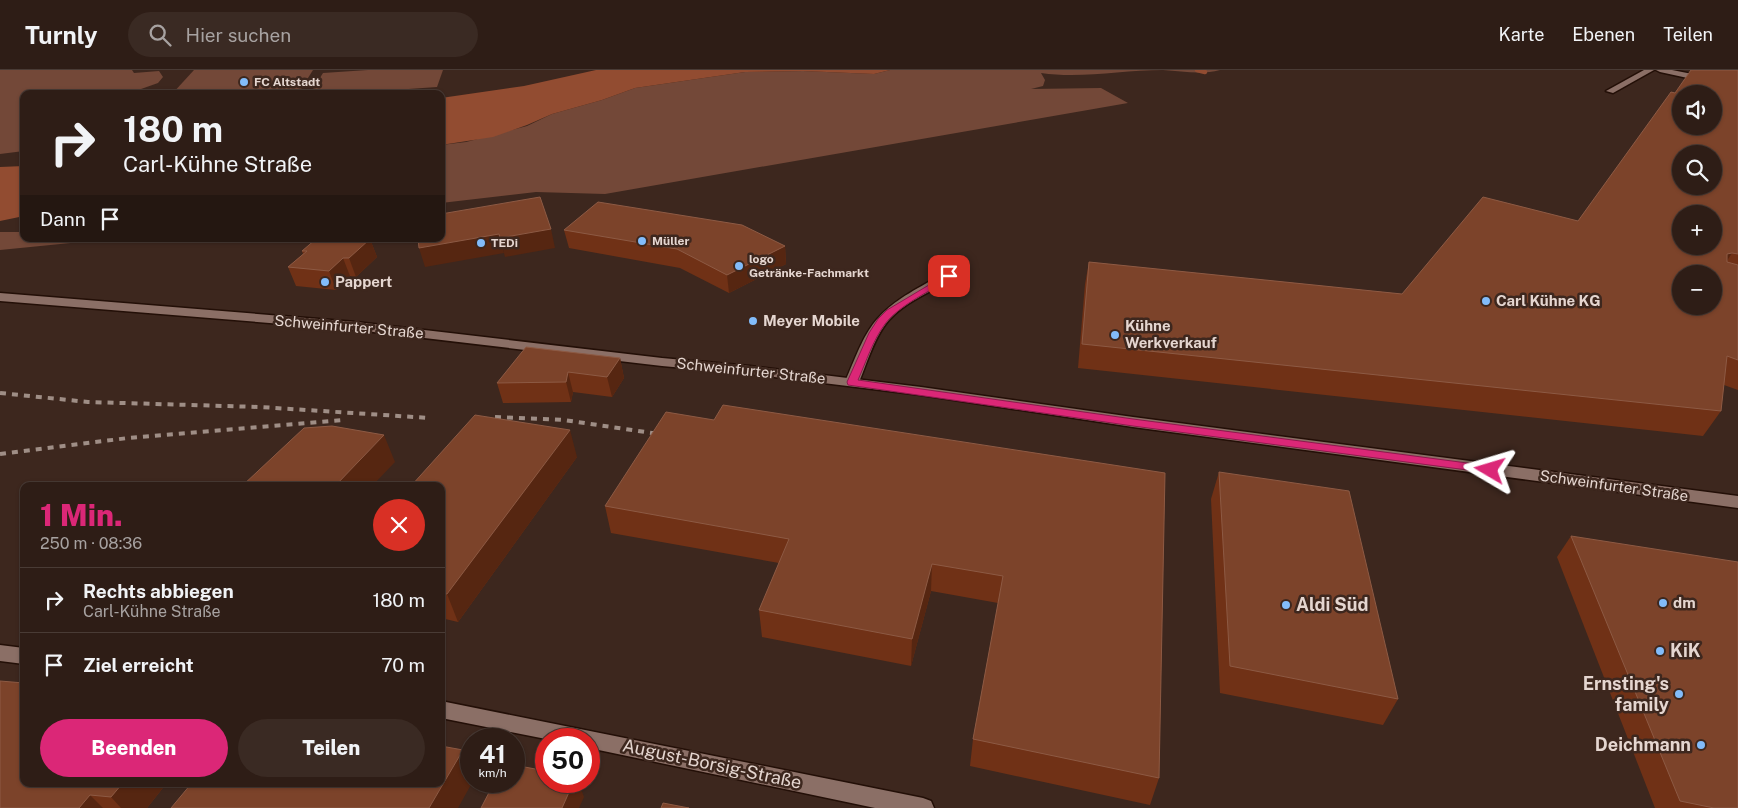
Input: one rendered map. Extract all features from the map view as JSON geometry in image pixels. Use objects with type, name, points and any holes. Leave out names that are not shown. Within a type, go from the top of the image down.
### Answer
[{"type":"main road","points":[[1610,91],[1650,70]]},
{"type":"main road","points":[[1660,70],[1738,86]]},
{"type":"main road","points":[[852,382],[874,333],[882,321],[891,312],[949,276]]},
{"type":"main road","name":"Schweinfurter Straße","points":[[0,297],[85,302],[356,326],[852,382],[1133,422],[1738,502]]},
{"type":"main road","points":[[0,653],[20,656]]},
{"type":"main road","name":"August-Borsig-Straße","points":[[445,710],[923,808]]},
{"type":"shaded area","points":[[0,70],[132,70],[134,73],[159,71],[163,77],[158,83],[138,90],[20,90],[20,152],[0,154]]},
{"type":"shaded area","name":"FC Altstadt","points":[[194,70],[313,70],[300,90],[176,90]]},
{"type":"shaded area","points":[[368,70],[443,70],[437,87],[395,90],[312,90],[323,73]]},
{"type":"shaded area","points":[[596,70],[890,70],[874,74],[803,71],[745,72],[635,88],[602,100],[552,114],[493,137],[445,144],[445,97],[524,86]]},
{"type":"shaded area","points":[[890,70],[1148,70],[1086,75],[1041,73],[1045,80],[1043,86],[1031,89],[1101,88],[1128,103],[605,194],[536,192],[445,203],[445,145],[466,142],[527,126],[552,114],[602,100],[635,88],[745,72],[803,71],[874,74]]},
{"type":"shaded area","points":[[1163,70],[1220,70],[1199,72]]},
{"type":"shaded area","points":[[20,166],[20,217],[0,221],[0,167]]},
{"type":"shaded area","points":[[0,232],[20,232],[20,242],[81,242],[0,250]]},
{"type":"building","points":[[1691,70],[1738,70],[1738,254],[1727,254],[1727,262],[1738,265],[1738,360],[1727,356],[1721,411],[1082,344],[1089,262],[1402,294],[1483,197],[1578,221],[1671,92],[1672,135],[1722,135],[1722,85],[1681,85]]},
{"type":"building","points":[[540,197],[551,229],[500,238],[499,234],[419,248],[418,242],[445,242],[445,213]]},
{"type":"building","points":[[598,202],[742,225],[785,246],[727,275],[677,249],[564,230]]},
{"type":"building","points":[[312,242],[367,242],[349,258],[343,258],[329,271],[288,267],[307,251],[302,251]]},
{"type":"building","points":[[526,347],[620,358],[607,377],[568,372],[566,382],[497,383]]},
{"type":"building","points":[[723,405],[1165,473],[1159,778],[973,739],[1003,576],[932,564],[912,639],[759,610],[789,539],[605,506],[666,412],[714,420]]},
{"type":"building","points":[[475,415],[570,430],[447,594],[445,594],[445,482],[415,482]]},
{"type":"building","points":[[332,426],[384,435],[339,482],[246,482],[304,428]]},
{"type":"building","name":"Aldi Süd","points":[[1219,472],[1349,491],[1398,699],[1230,666]]},
{"type":"building","points":[[1571,536],[1738,562],[1738,808],[1714,808],[1680,801]]},
{"type":"building","points":[[0,681],[20,683],[20,787],[119,787],[111,797],[90,795],[79,808],[0,808]]},
{"type":"building","points":[[445,747],[460,749],[460,755],[445,781]]},
{"type":"building","points":[[525,767],[535,769],[535,793],[569,793],[562,808],[481,808],[489,793],[525,793]]},
{"type":"building","points":[[188,787],[441,787],[429,808],[171,808]]},
{"type":"building","points":[[663,803],[689,808],[661,808]]},
{"type":"waterway","points":[[1197,70],[1205,72]]},
{"type":"railway","points":[[0,393],[88,402],[260,407],[430,418]]},
{"type":"railway","points":[[495,417],[564,420],[666,435]]},
{"type":"railway","points":[[0,454],[128,438],[342,420]]},
{"type":"place","name":"FC Altstadt","points":[[244,82]]},
{"type":"place","name":"Müller","points":[[642,241]]},
{"type":"place","name":"TEDi","points":[[481,243]]},
{"type":"place","name":"logo Getränke-Fachmarkt","points":[[739,266]]},
{"type":"place","name":"Pappert","points":[[325,282]]},
{"type":"place","name":"Carl Kühne KG","points":[[1486,301]]},
{"type":"place","name":"Meyer Mobile","points":[[753,321]]},
{"type":"place","name":"Kühne Werkverkauf","points":[[1115,335]]},
{"type":"place","name":"dm","points":[[1663,603]]},
{"type":"place","name":"Aldi Süd","points":[[1286,605]]},
{"type":"place","name":"KiK","points":[[1660,651]]},
{"type":"place","name":"Ernsting's family","points":[[1679,694]]},
{"type":"place","name":"Deichmann","points":[[1701,745]]},
{"type":"route","points":[[949,276],[891,312],[882,321],[874,333],[852,382],[1490,470]]}]
